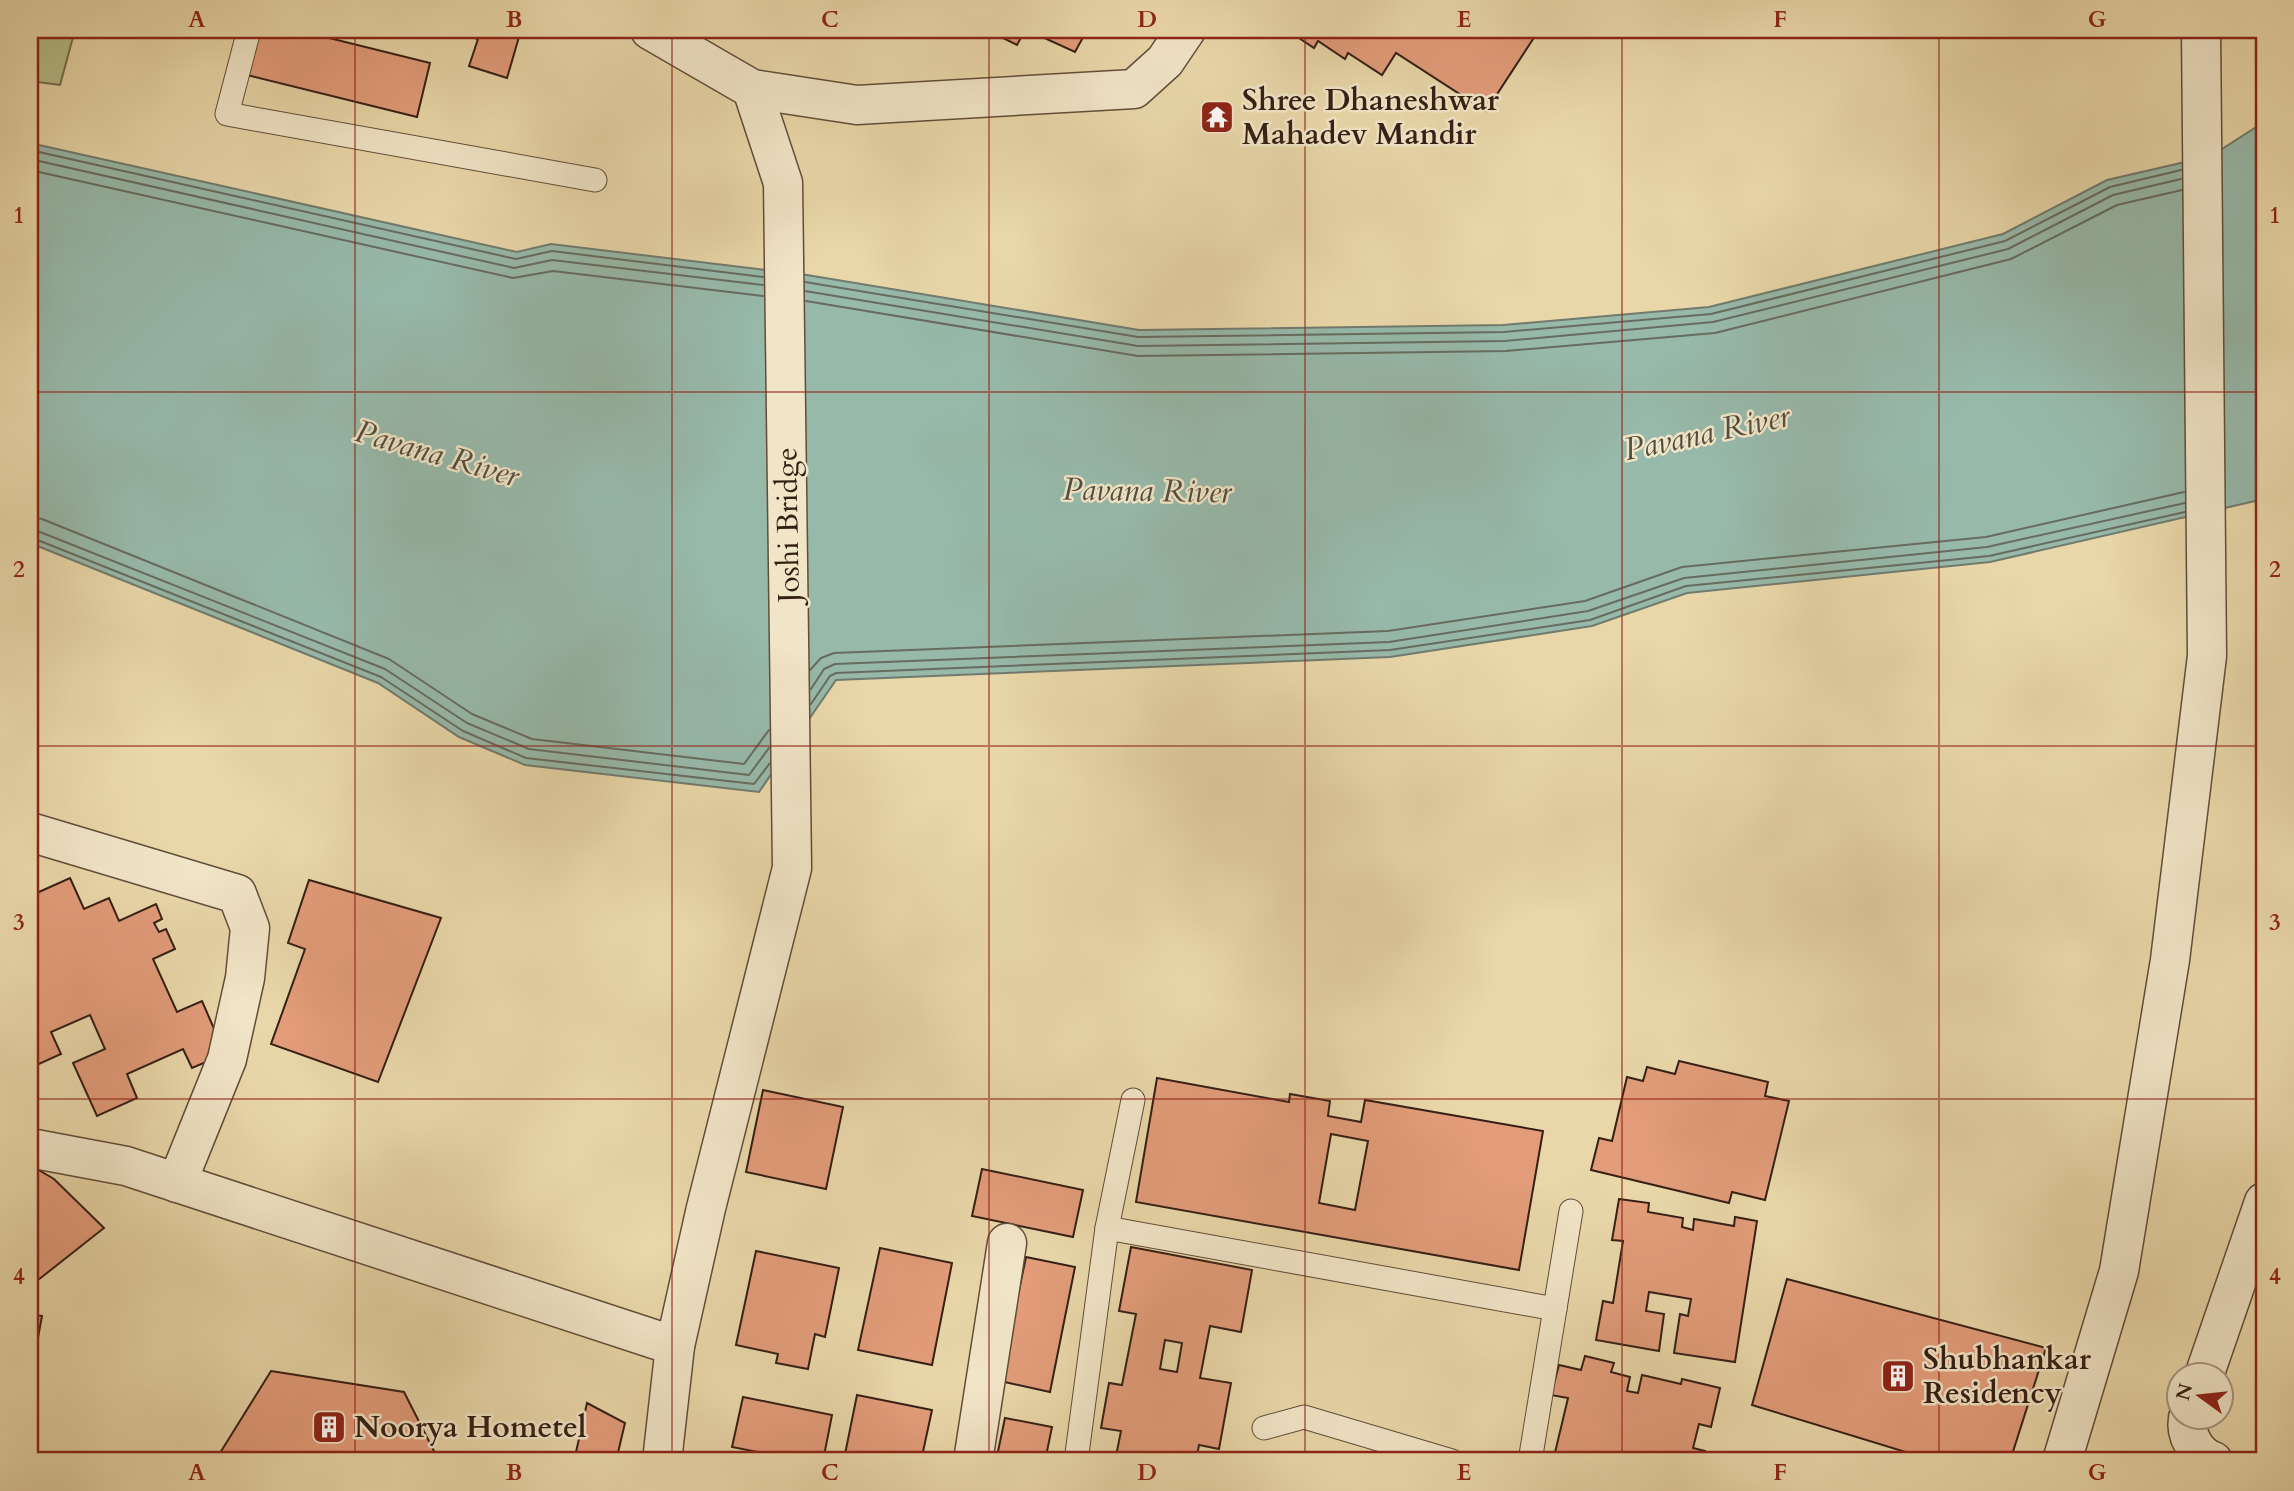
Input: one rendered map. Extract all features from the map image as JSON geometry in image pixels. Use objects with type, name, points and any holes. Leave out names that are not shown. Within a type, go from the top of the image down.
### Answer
[{"type":"street","points":[[650,30],[752,89],[857,105],[1134,89],[1165,61],[1186,30]]},
{"type":"street","points":[[2062,1461],[2119,1271],[2169,961],[2207,656],[2201,30]]},
{"type":"street","name":"Joshi Bridge","points":[[662,1461],[675,1346],[706,1208],[792,868],[783,183],[752,89]]},
{"type":"street","points":[[30,832],[237,894],[245,910],[250,928],[245,978],[227,1059],[177,1183]]},
{"type":"street","points":[[30,1148],[126,1166],[675,1346]]},
{"type":"street","points":[[2209,1362],[2264,1202]]},
{"type":"street","points":[[972,1461],[1007,1243]]},
{"type":"street","points":[[2190,1432],[2191,1441],[2205,1458],[2213,1461]]},
{"type":"lane","points":[[249,30],[227,114],[595,180]]},
{"type":"lane","points":[[1076,1461],[1107,1228],[1133,1100]]},
{"type":"lane","points":[[1530,1461],[1572,1211]]},
{"type":"lane","points":[[1107,1228],[1555,1308]]},
{"type":"lane","points":[[1264,1428],[1304,1417],[1452,1461]]},
{"type":"green space","points":[[30,30],[75,30],[60,85],[30,81]]},
{"type":"water","name":"Pavana River","points":[[2264,122],[2264,499],[1990,562],[1687,593],[1592,626],[1390,657],[836,680],[759,792],[525,765],[459,737],[378,683],[30,543],[30,143],[517,252],[551,244],[807,275],[1139,330],[1503,325],[1709,307],[2003,234],[2107,180],[2211,156]]},
{"type":"building","points":[[258,30],[297,30],[430,63],[417,117],[247,75]]},
{"type":"building","points":[[447,30],[521,30],[507,78],[469,66],[478,39]]},
{"type":"building","points":[[987,30],[1025,30],[1017,45]]},
{"type":"building","points":[[1027,30],[1087,30],[1075,52]]},
{"type":"building","points":[[1111,30],[1129,30],[1126,37]]},
{"type":"building","points":[[1287,30],[1539,30],[1486,111],[1396,53],[1382,75],[1348,53],[1345,59],[1318,41],[1314,48]]},
{"type":"building","points":[[70,878],[84,909],[109,898],[119,921],[156,904],[162,919],[154,923],[159,932],[166,929],[175,949],[153,959],[177,1012],[202,1001],[225,1054],[192,1068],[183,1049],[127,1074],[137,1098],[97,1116],[73,1063],[105,1049],[90,1015],[51,1032],[61,1054],[30,1068],[30,896]]},
{"type":"building","points":[[309,880],[441,918],[378,1082],[271,1044],[305,949],[288,943]]},
{"type":"building","points":[[1679,1061],[1768,1082],[1765,1096],[1789,1101],[1765,1200],[1732,1192],[1729,1203],[1591,1170],[1599,1138],[1612,1141],[1627,1077],[1643,1081],[1647,1067],[1675,1074]]},
{"type":"building","points":[[1157,1078],[1289,1102],[1290,1094],[1330,1101],[1328,1116],[1361,1122],[1365,1100],[1543,1131],[1519,1270],[1136,1202]],"holes":[[[1331,1134],[1368,1141],[1355,1210],[1319,1203]]]},
{"type":"building","points":[[763,1090],[843,1107],[826,1189],[746,1172]]},
{"type":"building","points":[[30,1165],[54,1179],[104,1228],[33,1284],[30,1277]]},
{"type":"building","points":[[982,1169],[1083,1190],[1073,1237],[972,1216]]},
{"type":"building","points":[[1619,1199],[1649,1203],[1648,1212],[1683,1218],[1682,1227],[1693,1230],[1694,1219],[1734,1226],[1735,1217],[1757,1221],[1735,1362],[1674,1353],[1680,1314],[1688,1316],[1691,1299],[1649,1292],[1646,1311],[1664,1314],[1659,1351],[1596,1340],[1603,1301],[1613,1303],[1623,1241],[1612,1240]]},
{"type":"building","points":[[1131,1247],[1252,1270],[1241,1332],[1210,1326],[1200,1378],[1231,1383],[1219,1449],[1199,1445],[1196,1461],[1166,1461],[1167,1458],[1149,1455],[1148,1461],[1115,1461],[1121,1431],[1101,1428],[1109,1383],[1122,1385],[1136,1314],[1119,1311]],"holes":[[[1165,1340],[1182,1343],[1177,1372],[1160,1369]]]},
{"type":"building","points":[[880,1248],[952,1263],[932,1365],[858,1350]]},
{"type":"building","points":[[756,1251],[839,1268],[825,1337],[815,1334],[808,1369],[776,1363],[778,1354],[736,1345]]},
{"type":"building","points":[[1026,1257],[1075,1267],[1050,1392],[1000,1381]]},
{"type":"building","name":"Shubhankar Residency","points":[[1787,1279],[2046,1348],[2010,1461],[1935,1461],[1752,1405]]},
{"type":"building","points":[[30,1314],[42,1316],[30,1381]]},
{"type":"building","points":[[1585,1356],[1614,1363],[1611,1372],[1630,1377],[1627,1391],[1638,1393],[1642,1375],[1681,1384],[1682,1379],[1720,1388],[1711,1427],[1699,1424],[1693,1448],[1705,1451],[1702,1461],[1634,1461],[1594,1452],[1592,1461],[1553,1461],[1568,1398],[1551,1395],[1559,1365],[1581,1370]]},
{"type":"building","name":"Noorya Hometel","points":[[271,1371],[404,1392],[439,1461],[215,1461]]},
{"type":"building","points":[[857,1395],[932,1410],[921,1461],[844,1459]]},
{"type":"building","points":[[743,1397],[832,1415],[823,1461],[804,1461],[732,1447]]},
{"type":"building","points":[[587,1403],[625,1423],[616,1461],[574,1461]]},
{"type":"building","points":[[1005,1418],[1052,1427],[1045,1461],[996,1461]]},
{"type":"place","name":"Shree Dhaneshwar Mahadev Mandir","points":[[1217,117]]},
{"type":"place","name":"Shubhankar Residency","points":[[1898,1376]]},
{"type":"place","name":"Noorya Hometel","points":[[329,1427]]}]
